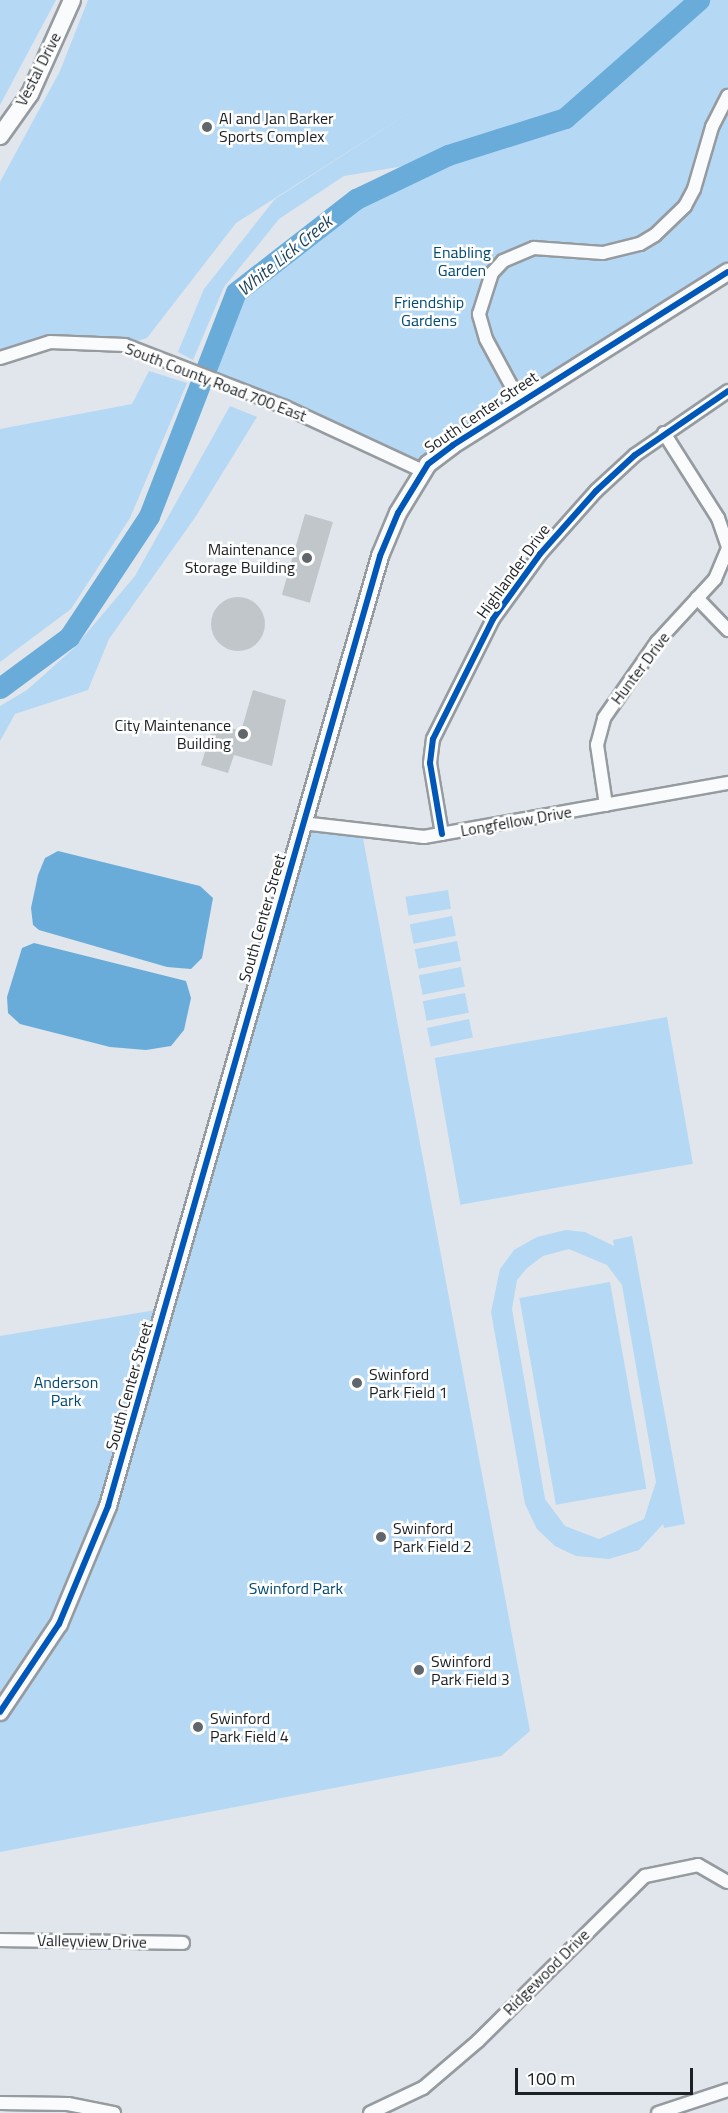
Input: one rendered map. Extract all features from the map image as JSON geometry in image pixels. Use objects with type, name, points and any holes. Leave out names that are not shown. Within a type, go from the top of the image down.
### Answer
[{"type":"main road","name":"Vestal Drive","points":[[0,136],[30,94],[72,0]]},
{"type":"main road","name":"South Center Street","points":[[0,1712],[59,1624],[108,1506],[380,556],[423,471],[519,400],[728,272]]},
{"type":"street","points":[[519,400],[486,339],[479,314],[492,273],[503,261],[534,248],[603,253],[640,244],[655,235],[685,206],[694,189],[712,127],[728,96]]},
{"type":"street","name":"South County Road 700 East","points":[[0,358],[50,342],[125,345],[198,373],[423,471]]},
{"type":"street","name":"Highlander Drive","points":[[442,834],[430,752],[473,653],[513,591],[563,525],[634,455],[728,391]]},
{"type":"street","name":"Hunter Drive","points":[[606,805],[597,745],[604,718],[657,642],[723,568],[728,547],[718,518],[664,433]]},
{"type":"street","points":[[697,598],[728,630]]},
{"type":"street","name":"Longfellow Drive","points":[[303,823],[388,836],[442,834],[728,783]]},
{"type":"street","name":"Ridgewood Drive","points":[[370,2113],[423,2088],[470,2047],[645,1876],[672,1866],[698,1865],[728,1882]]},
{"type":"street","name":"Valleyview Drive","points":[[0,1940],[183,1943]]},
{"type":"street","points":[[658,2113],[728,2090]]},
{"type":"street","points":[[0,2103],[68,2103],[114,2113]]},
{"type":"green space","points":[[0,0],[56,0],[0,105]]},
{"type":"green space","points":[[88,0],[728,0],[728,276],[423,471],[212,380],[248,292],[356,199],[434,161],[344,176],[279,219],[224,287],[193,360],[178,352],[204,289],[275,199],[426,102],[236,223],[147,338],[125,345],[50,342],[0,352],[0,182],[60,71]]},
{"type":"green space","points":[[149,371],[187,383],[130,518],[71,609],[0,662],[0,429],[132,404]]},
{"type":"green space","points":[[230,406],[257,417],[196,516],[109,639],[88,690],[15,714],[0,741],[0,706],[27,690],[74,648],[135,576]]},
{"type":"green space","name":"Swinford Park","points":[[302,823],[362,833],[530,1731],[501,1756],[0,1852],[0,1336],[156,1310]]},
{"type":"green space","points":[[448,890],[451,909],[409,915],[406,897]]},
{"type":"green space","points":[[452,916],[456,936],[414,944],[410,924]]},
{"type":"green space","points":[[457,941],[461,961],[419,969],[415,949]]},
{"type":"green space","points":[[461,967],[465,987],[423,995],[419,975]]},
{"type":"green space","points":[[465,993],[469,1013],[427,1021],[423,1001]]},
{"type":"green space","points":[[667,1017],[693,1164],[460,1205],[435,1058]]},
{"type":"green space","points":[[469,1019],[473,1038],[431,1047],[427,1028]]},
{"type":"green space","points":[[566,1230],[585,1232],[614,1246],[613,1240],[632,1236],[685,1524],[664,1528],[663,1524],[639,1550],[609,1559],[576,1556],[555,1546],[537,1529],[525,1504],[491,1312],[500,1269],[514,1250],[537,1237]],"holes":[[[569,1249],[607,1265],[622,1285],[656,1482],[644,1519],[599,1539],[565,1526],[545,1499],[512,1309],[517,1280],[527,1268],[543,1256]]]},
{"type":"green space","points":[[610,1282],[646,1489],[556,1505],[519,1298]]},
{"type":"shaded area","points":[[58,851],[200,886],[213,898],[202,958],[191,969],[167,967],[39,930],[33,925],[31,908],[38,875],[45,858]]},
{"type":"shaded area","points":[[34,943],[186,981],[191,998],[184,1030],[171,1046],[146,1050],[110,1047],[20,1024],[8,1013],[7,997],[22,948]]},
{"type":"building","name":"Maintenance Storage Building","points":[[305,514],[333,522],[310,603],[282,595]]},
{"type":"building","points":[[233,597],[243,597],[253,601],[261,609],[265,624],[261,639],[253,647],[243,651],[233,651],[223,647],[215,639],[211,629],[211,619],[215,609],[223,601]]},
{"type":"building","name":"City Maintenance Building","points":[[253,690],[286,700],[272,766],[234,755],[228,773],[201,765],[214,723],[241,731]]},
{"type":"waterway","name":"White Lick Creek","points":[[0,688],[69,637],[149,516],[236,292],[356,199],[448,155],[565,118],[699,0]]},
{"type":"cycle path","points":[[0,1712],[59,1624],[108,1506],[380,556],[398,513],[428,464],[453,445],[728,272]]},
{"type":"cycle path","points":[[442,834],[430,763],[433,739],[493,619],[540,554],[596,491],[635,455],[728,391]]},
{"type":"place","name":"Al and Jan Barker Sports Complex","points":[[207,127]]},
{"type":"place","name":"Maintenance Storage Building","points":[[307,558]]},
{"type":"place","name":"City Maintenance Building","points":[[243,734]]},
{"type":"place","name":"Swinford Park Field 1","points":[[357,1383]]},
{"type":"place","name":"Swinford Park Field 2","points":[[381,1537]]},
{"type":"place","name":"Swinford Park Field 3","points":[[419,1670]]},
{"type":"place","name":"Swinford Park Field 4","points":[[198,1727]]},
{"type":"park label","name":"Enabling Garden","points":[[462,261]]},
{"type":"park label","name":"Friendship Gardens","points":[[429,311]]},
{"type":"park label","name":"Anderson Park","points":[[66,1391]]}]
